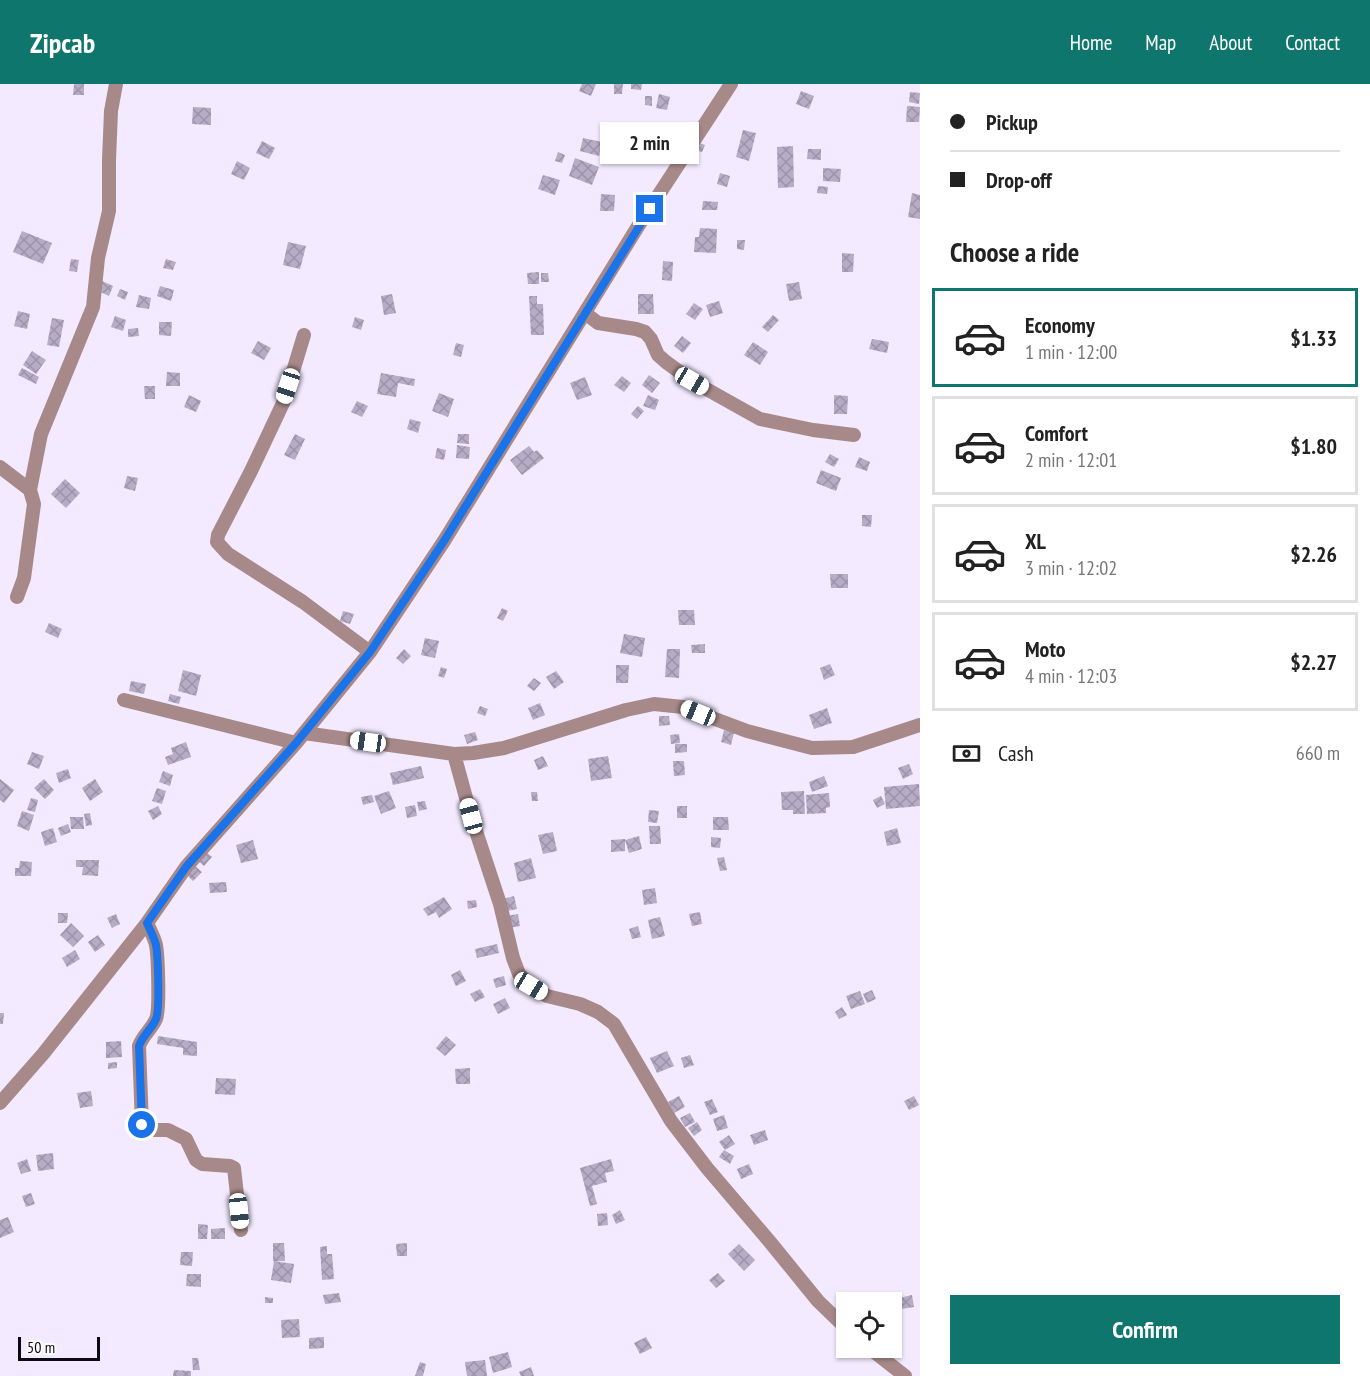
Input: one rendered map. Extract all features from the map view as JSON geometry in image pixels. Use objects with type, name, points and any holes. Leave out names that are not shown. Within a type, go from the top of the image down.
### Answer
[{"type":"street","points":[[17,597],[24,578],[34,504],[30,490],[41,434],[93,308],[98,258],[109,210],[111,111],[116,84]]},
{"type":"street","points":[[0,1103],[44,1054],[147,923],[186,867],[300,738],[370,652],[444,541],[637,228],[731,84]]},
{"type":"street","points":[[585,314],[598,323],[645,332],[658,355],[666,362],[692,381],[760,419],[813,430],[854,435]]},
{"type":"street","points":[[304,335],[284,401],[218,535],[217,542],[228,554],[303,602],[370,652]]},
{"type":"street","points":[[0,467],[30,490]]},
{"type":"street","points":[[124,699],[300,738],[454,754],[504,748],[626,710],[654,704],[683,707],[747,730],[812,748],[853,747],[920,725]]},
{"type":"street","points":[[454,754],[471,816],[500,904],[519,975],[547,996],[579,1004],[598,1012],[614,1024],[671,1121],[699,1159],[818,1301],[836,1318]]},
{"type":"street","points":[[147,923],[158,954],[157,1017],[149,1030],[142,1035],[139,1046],[142,1125],[145,1130],[168,1130],[186,1139],[196,1160],[202,1164],[234,1168],[241,1230]]},
{"type":"street","points":[[882,1358],[905,1376]]},
{"type":"building","points":[[74,84],[84,84],[84,95],[73,95]]},
{"type":"building","points":[[582,84],[596,84],[591,96],[579,91]]},
{"type":"building","points":[[614,84],[623,84],[622,94],[614,94]]},
{"type":"building","points":[[631,84],[642,84],[641,90],[631,89]]},
{"type":"building","points":[[801,91],[814,96],[809,109],[796,104]]},
{"type":"building","points":[[910,92],[920,93],[919,104],[909,102]]},
{"type":"building","points":[[659,94],[670,97],[667,110],[656,108]]},
{"type":"building","points":[[645,96],[652,96],[652,106],[645,105]]},
{"type":"building","points":[[907,106],[920,107],[919,122],[906,122]]},
{"type":"building","points":[[193,107],[211,108],[211,125],[192,124]]},
{"type":"building","points":[[743,130],[756,133],[749,161],[736,157]]},
{"type":"building","points":[[583,138],[602,142],[599,156],[580,151]]},
{"type":"building","points":[[262,141],[275,148],[269,159],[256,153]]},
{"type":"building","points":[[694,141],[705,145],[702,152],[691,149]]},
{"type":"building","points":[[793,146],[794,187],[778,188],[777,147]]},
{"type":"building","points":[[808,149],[821,149],[821,160],[807,159]]},
{"type":"building","points":[[558,152],[565,155],[562,163],[555,161]]},
{"type":"building","points":[[575,158],[599,167],[592,185],[569,176]]},
{"type":"building","points":[[237,161],[250,168],[244,180],[231,174]]},
{"type":"building","points":[[823,168],[841,169],[840,182],[823,181]]},
{"type":"building","points":[[720,173],[730,176],[727,187],[717,184]]},
{"type":"building","points":[[543,175],[560,180],[555,195],[538,189]]},
{"type":"building","points":[[818,186],[828,187],[827,194],[817,193]]},
{"type":"building","points":[[912,193],[920,195],[920,219],[908,217]]},
{"type":"building","points":[[601,194],[615,195],[614,211],[600,211]]},
{"type":"building","points":[[703,201],[718,202],[717,210],[702,210]]},
{"type":"building","points":[[700,228],[717,229],[716,253],[694,252],[695,237],[699,237]]},
{"type":"building","points":[[22,231],[52,243],[43,264],[13,252]]},
{"type":"building","points":[[737,240],[745,240],[744,250],[737,249]]},
{"type":"building","points":[[288,242],[306,246],[300,269],[283,265]]},
{"type":"building","points":[[842,253],[854,254],[853,272],[842,272]]},
{"type":"building","points":[[71,259],[79,260],[77,272],[69,271]]},
{"type":"building","points":[[166,259],[176,262],[173,270],[163,268]]},
{"type":"building","points":[[663,261],[673,262],[672,281],[662,280]]},
{"type":"building","points":[[539,272],[539,284],[528,284],[527,273]]},
{"type":"building","points":[[541,273],[548,273],[549,282],[541,282]]},
{"type":"building","points":[[100,280],[113,286],[109,296],[96,290]]},
{"type":"building","points":[[799,282],[802,299],[789,301],[786,284]]},
{"type":"building","points":[[160,286],[174,290],[171,301],[157,296]]},
{"type":"building","points":[[120,289],[128,292],[125,300],[117,296]]},
{"type":"building","points":[[392,294],[396,313],[384,315],[381,296]]},
{"type":"building","points":[[638,294],[653,294],[654,314],[638,314]]},
{"type":"building","points":[[139,295],[151,298],[149,309],[136,307]]},
{"type":"building","points":[[529,296],[537,296],[537,304],[543,304],[544,335],[531,335]]},
{"type":"building","points":[[719,301],[723,313],[710,317],[706,305]]},
{"type":"building","points":[[694,303],[703,309],[695,320],[686,314]]},
{"type":"building","points":[[18,311],[30,314],[27,329],[14,326]]},
{"type":"building","points":[[773,315],[779,320],[768,332],[762,327]]},
{"type":"building","points":[[115,316],[126,320],[123,331],[111,327]]},
{"type":"building","points":[[355,317],[364,320],[361,330],[352,327]]},
{"type":"building","points":[[52,318],[64,320],[59,347],[47,345]]},
{"type":"building","points":[[159,322],[172,322],[171,336],[159,335]]},
{"type":"building","points":[[138,328],[139,336],[128,337],[128,329]]},
{"type":"building","points":[[682,336],[691,343],[683,353],[674,346]]},
{"type":"building","points":[[872,339],[889,342],[887,353],[869,349]]},
{"type":"building","points":[[258,341],[271,348],[264,360],[251,353]]},
{"type":"building","points":[[753,342],[768,352],[760,365],[744,355]]},
{"type":"building","points":[[456,343],[464,345],[461,357],[453,355]]},
{"type":"building","points":[[32,351],[46,360],[36,374],[23,365]]},
{"type":"building","points":[[22,368],[39,377],[36,384],[18,375]]},
{"type":"building","points":[[167,372],[180,373],[180,386],[166,386]]},
{"type":"building","points":[[381,373],[415,379],[414,386],[398,383],[396,397],[377,394]]},
{"type":"building","points":[[649,375],[660,383],[652,393],[642,385]]},
{"type":"building","points":[[622,376],[631,383],[624,392],[614,385]]},
{"type":"building","points":[[585,377],[592,395],[577,400],[570,383]]},
{"type":"building","points":[[144,386],[155,386],[155,399],[145,399]]},
{"type":"building","points":[[439,393],[454,399],[448,417],[432,411]]},
{"type":"building","points":[[189,395],[201,401],[196,412],[184,407]]},
{"type":"building","points":[[648,395],[659,400],[655,410],[643,406]]},
{"type":"building","points":[[834,395],[848,396],[847,414],[834,414]]},
{"type":"building","points":[[357,401],[368,406],[362,417],[351,412]]},
{"type":"building","points":[[638,406],[644,411],[637,419],[631,414]]},
{"type":"building","points":[[410,419],[421,422],[418,433],[407,429]]},
{"type":"building","points":[[295,434],[305,439],[295,460],[284,455]]},
{"type":"building","points":[[458,434],[469,434],[469,444],[457,443]]},
{"type":"building","points":[[457,445],[470,447],[469,459],[456,458]]},
{"type":"building","points":[[529,446],[534,452],[537,450],[544,458],[522,475],[510,460]]},
{"type":"building","points":[[437,448],[446,450],[444,460],[435,458]]},
{"type":"building","points":[[830,454],[839,459],[834,467],[825,462]]},
{"type":"building","points":[[859,457],[870,462],[867,471],[855,467]]},
{"type":"building","points":[[821,470],[841,478],[836,491],[816,483]]},
{"type":"building","points":[[127,476],[138,478],[135,491],[124,488]]},
{"type":"building","points":[[65,479],[80,493],[66,508],[51,494]]},
{"type":"building","points":[[862,515],[872,515],[871,527],[862,526]]},
{"type":"building","points":[[830,574],[848,574],[848,588],[831,588]]},
{"type":"building","points":[[502,608],[508,611],[503,621],[497,618]]},
{"type":"building","points":[[678,610],[694,610],[695,625],[679,625]]},
{"type":"building","points":[[343,611],[354,614],[350,624],[340,621]]},
{"type":"building","points":[[49,623],[62,629],[58,638],[45,632]]},
{"type":"building","points":[[624,634],[645,638],[642,657],[620,653]]},
{"type":"building","points":[[425,638],[439,641],[435,658],[421,655]]},
{"type":"building","points":[[705,644],[705,653],[692,653],[691,645]]},
{"type":"building","points":[[404,649],[411,656],[403,664],[396,658]]},
{"type":"building","points":[[667,649],[680,649],[679,678],[665,677]]},
{"type":"building","points":[[830,664],[835,675],[824,680],[820,668]]},
{"type":"building","points":[[616,665],[629,665],[628,683],[616,683]]},
{"type":"building","points":[[441,667],[447,669],[444,678],[438,676]]},
{"type":"building","points":[[183,670],[201,675],[196,696],[178,691]]},
{"type":"building","points":[[556,671],[564,682],[554,689],[546,677]]},
{"type":"building","points":[[534,678],[541,683],[534,691],[527,686]]},
{"type":"building","points":[[131,681],[146,684],[144,694],[129,691]]},
{"type":"building","points":[[170,694],[181,697],[179,704],[168,701]]},
{"type":"building","points":[[540,703],[545,715],[533,720],[528,708]]},
{"type":"building","points":[[480,706],[488,709],[485,716],[477,713]]},
{"type":"building","points":[[827,708],[832,723],[814,729],[809,715]]},
{"type":"building","points":[[659,716],[669,716],[670,725],[659,726]]},
{"type":"building","points":[[724,730],[734,733],[731,745],[721,742]]},
{"type":"building","points":[[475,732],[478,740],[467,744],[464,735]]},
{"type":"building","points":[[679,734],[680,743],[671,744],[670,735]]},
{"type":"building","points":[[186,742],[191,757],[168,765],[165,757],[173,754],[171,748]]},
{"type":"building","points":[[675,744],[687,744],[687,752],[675,753]]},
{"type":"building","points":[[32,752],[44,756],[39,769],[27,764]]},
{"type":"building","points":[[543,756],[548,766],[538,770],[534,760]]},
{"type":"building","points":[[608,756],[612,778],[591,781],[588,759]]},
{"type":"building","points":[[673,761],[684,761],[685,775],[674,776]]},
{"type":"building","points":[[909,764],[913,774],[903,779],[898,768]]},
{"type":"building","points":[[421,766],[424,778],[393,785],[390,773]]},
{"type":"building","points":[[68,769],[71,778],[59,783],[56,773]]},
{"type":"building","points":[[163,771],[173,775],[170,786],[159,782]]},
{"type":"building","points":[[824,776],[828,786],[812,792],[809,782]]},
{"type":"building","points":[[0,779],[14,790],[4,803],[0,800]]},
{"type":"building","points":[[44,779],[54,790],[45,799],[34,788]]},
{"type":"building","points":[[95,779],[103,792],[90,801],[82,788]]},
{"type":"building","points":[[919,784],[920,806],[886,809],[884,787]]},
{"type":"building","points":[[157,788],[166,791],[162,804],[152,801]]},
{"type":"building","points":[[389,791],[396,808],[381,814],[374,796]]},
{"type":"building","points":[[804,791],[805,814],[793,814],[793,810],[782,810],[781,792]]},
{"type":"building","points":[[531,792],[537,792],[538,801],[532,801]]},
{"type":"building","points":[[829,793],[830,807],[826,808],[826,813],[807,814],[806,795]]},
{"type":"building","points":[[372,795],[374,802],[363,805],[361,797]]},
{"type":"building","points":[[881,796],[885,804],[877,808],[873,800]]},
{"type":"building","points":[[31,798],[38,800],[35,812],[27,810]]},
{"type":"building","points":[[425,801],[427,809],[419,811],[417,802]]},
{"type":"building","points":[[415,805],[417,816],[407,818],[405,807]]},
{"type":"building","points":[[158,806],[162,814],[153,820],[148,811]]},
{"type":"building","points":[[677,806],[687,806],[687,818],[677,818]]},
{"type":"building","points":[[649,810],[659,811],[657,823],[648,822]]},
{"type":"building","points":[[22,811],[34,815],[29,831],[17,826]]},
{"type":"building","points":[[90,813],[92,825],[86,826],[84,814]]},
{"type":"building","points":[[70,817],[83,817],[84,829],[71,829]]},
{"type":"building","points":[[713,817],[728,817],[729,830],[713,830]]},
{"type":"building","points":[[68,824],[71,832],[61,836],[58,828]]},
{"type":"building","points":[[649,826],[660,826],[661,844],[650,844]]},
{"type":"building","points":[[53,828],[57,842],[45,846],[41,832]]},
{"type":"building","points":[[897,828],[901,843],[887,846],[884,832]]},
{"type":"building","points":[[553,832],[557,851],[543,854],[538,835]]},
{"type":"building","points":[[639,836],[642,849],[629,853],[625,840]]},
{"type":"building","points":[[711,837],[721,838],[720,848],[711,847]]},
{"type":"building","points":[[625,839],[625,851],[611,852],[611,840]]},
{"type":"building","points":[[253,840],[258,859],[241,863],[236,845]]},
{"type":"building","points":[[203,849],[212,857],[204,866],[195,858]]},
{"type":"building","points":[[724,857],[727,870],[720,871],[717,858]]},
{"type":"building","points":[[531,858],[536,878],[518,882],[514,863]]},
{"type":"building","points":[[76,860],[99,860],[98,876],[82,875],[83,867],[76,867]]},
{"type":"building","points":[[20,861],[32,862],[31,876],[15,876],[15,868],[19,868]]},
{"type":"building","points":[[194,865],[202,872],[193,881],[185,873]]},
{"type":"building","points":[[226,882],[227,892],[210,893],[209,883]]},
{"type":"building","points":[[655,888],[657,903],[644,905],[642,890]]},
{"type":"building","points":[[514,896],[517,909],[506,911],[503,899]]},
{"type":"building","points":[[444,897],[452,909],[439,918],[436,912],[428,916],[423,909]]},
{"type":"building","points":[[476,900],[477,907],[468,909],[467,901]]},
{"type":"building","points":[[700,912],[702,924],[692,926],[689,914]]},
{"type":"building","points":[[58,913],[68,913],[67,923],[58,923]]},
{"type":"building","points":[[116,914],[120,924],[112,928],[107,918]]},
{"type":"building","points":[[518,914],[520,926],[509,928],[507,916]]},
{"type":"building","points":[[660,917],[665,936],[652,939],[648,920]]},
{"type":"building","points":[[71,923],[84,936],[73,947],[60,935]]},
{"type":"building","points":[[638,926],[641,937],[632,939],[629,929]]},
{"type":"building","points":[[98,935],[105,945],[95,952],[88,942]]},
{"type":"building","points":[[497,944],[499,953],[477,958],[475,949]]},
{"type":"building","points":[[75,950],[80,959],[67,967],[62,958]]},
{"type":"building","points":[[460,970],[466,981],[456,986],[451,975]]},
{"type":"building","points":[[504,976],[506,985],[496,988],[493,979]]},
{"type":"building","points":[[480,989],[485,997],[475,1002],[470,994]]},
{"type":"building","points":[[872,990],[876,999],[867,1003],[863,994]]},
{"type":"building","points":[[860,991],[865,1004],[851,1009],[846,996]]},
{"type":"building","points":[[505,998],[510,1008],[498,1014],[493,1004]]},
{"type":"building","points":[[842,1007],[847,1015],[839,1019],[835,1012]]},
{"type":"building","points":[[0,1013],[4,1013],[3,1024],[0,1024]]},
{"type":"building","points":[[158,1036],[197,1042],[197,1056],[183,1055],[183,1048],[157,1044]]},
{"type":"building","points":[[446,1036],[456,1045],[445,1056],[436,1048]]},
{"type":"building","points":[[121,1041],[122,1057],[106,1058],[106,1042]]},
{"type":"building","points":[[667,1051],[674,1066],[657,1073],[650,1058]]},
{"type":"building","points":[[690,1055],[694,1065],[684,1068],[681,1058]]},
{"type":"building","points":[[117,1062],[117,1068],[108,1069],[108,1063]]},
{"type":"building","points":[[470,1068],[470,1084],[456,1084],[455,1069]]},
{"type":"building","points":[[216,1078],[236,1079],[235,1095],[215,1094]]},
{"type":"building","points":[[91,1091],[93,1106],[80,1108],[77,1093]]},
{"type":"building","points":[[679,1096],[685,1107],[674,1113],[668,1102]]},
{"type":"building","points":[[914,1096],[919,1105],[909,1110],[904,1101]]},
{"type":"building","points":[[712,1099],[718,1112],[710,1115],[704,1102]]},
{"type":"building","points":[[690,1113],[695,1122],[685,1127],[680,1118]]},
{"type":"building","points":[[724,1115],[728,1128],[717,1131],[713,1119]]},
{"type":"building","points":[[697,1122],[702,1130],[694,1136],[688,1128]]},
{"type":"building","points":[[765,1130],[768,1140],[754,1145],[750,1135]]},
{"type":"building","points":[[729,1135],[735,1144],[725,1150],[719,1142]]},
{"type":"building","points":[[724,1150],[734,1156],[730,1164],[719,1157]]},
{"type":"building","points":[[53,1153],[54,1169],[38,1171],[36,1155]]},
{"type":"building","points":[[27,1159],[31,1171],[21,1174],[17,1163]]},
{"type":"building","points":[[611,1159],[614,1171],[605,1173],[607,1182],[592,1186],[597,1204],[590,1206],[580,1168]]},
{"type":"building","points":[[749,1164],[753,1174],[741,1179],[737,1169]]},
{"type":"building","points":[[31,1193],[35,1204],[26,1207],[22,1196]]},
{"type":"building","points":[[620,1210],[625,1220],[616,1224],[612,1215]]},
{"type":"building","points":[[607,1213],[608,1225],[598,1226],[597,1214]]},
{"type":"building","points":[[8,1217],[14,1232],[0,1238],[0,1220]]},
{"type":"building","points":[[198,1224],[208,1225],[207,1239],[198,1239]]},
{"type":"building","points":[[225,1228],[225,1239],[211,1239],[211,1229]]},
{"type":"building","points":[[273,1243],[284,1243],[285,1261],[273,1261]]},
{"type":"building","points":[[407,1243],[407,1256],[397,1256],[396,1244]]},
{"type":"building","points":[[739,1244],[755,1260],[744,1271],[728,1254]]},
{"type":"building","points":[[327,1246],[327,1254],[332,1254],[334,1279],[322,1280],[320,1247]]},
{"type":"building","points":[[181,1252],[193,1252],[192,1266],[180,1265]]},
{"type":"building","points":[[274,1261],[294,1264],[291,1283],[271,1280]]},
{"type":"building","points":[[718,1273],[725,1281],[716,1288],[709,1280]]},
{"type":"building","points":[[187,1274],[201,1274],[201,1287],[186,1286]]},
{"type":"building","points":[[339,1293],[341,1302],[325,1304],[323,1295]]},
{"type":"building","points":[[912,1295],[914,1307],[902,1309],[902,1297]]},
{"type":"building","points":[[265,1297],[273,1298],[273,1303],[265,1303]]},
{"type":"building","points":[[299,1319],[300,1337],[282,1338],[281,1320]]},
{"type":"building","points":[[324,1337],[324,1348],[309,1349],[309,1338]]},
{"type":"building","points":[[646,1337],[652,1348],[640,1354],[634,1343]]},
{"type":"building","points":[[508,1352],[512,1367],[493,1373],[489,1357]]},
{"type":"building","points":[[192,1358],[198,1358],[200,1370],[193,1370]]},
{"type":"building","points":[[485,1360],[487,1376],[467,1376],[465,1362]]},
{"type":"building","points":[[420,1362],[426,1364],[423,1376],[415,1376]]},
{"type":"building","points":[[531,1367],[534,1376],[521,1376],[519,1372]]},
{"type":"building","points":[[174,1370],[191,1371],[191,1376],[173,1376]]},
{"type":"route","points":[[142,1125],[139,1046],[142,1035],[149,1030],[157,1017],[158,954],[147,923],[186,867],[296,743],[370,652],[444,541],[650,209]]}]
